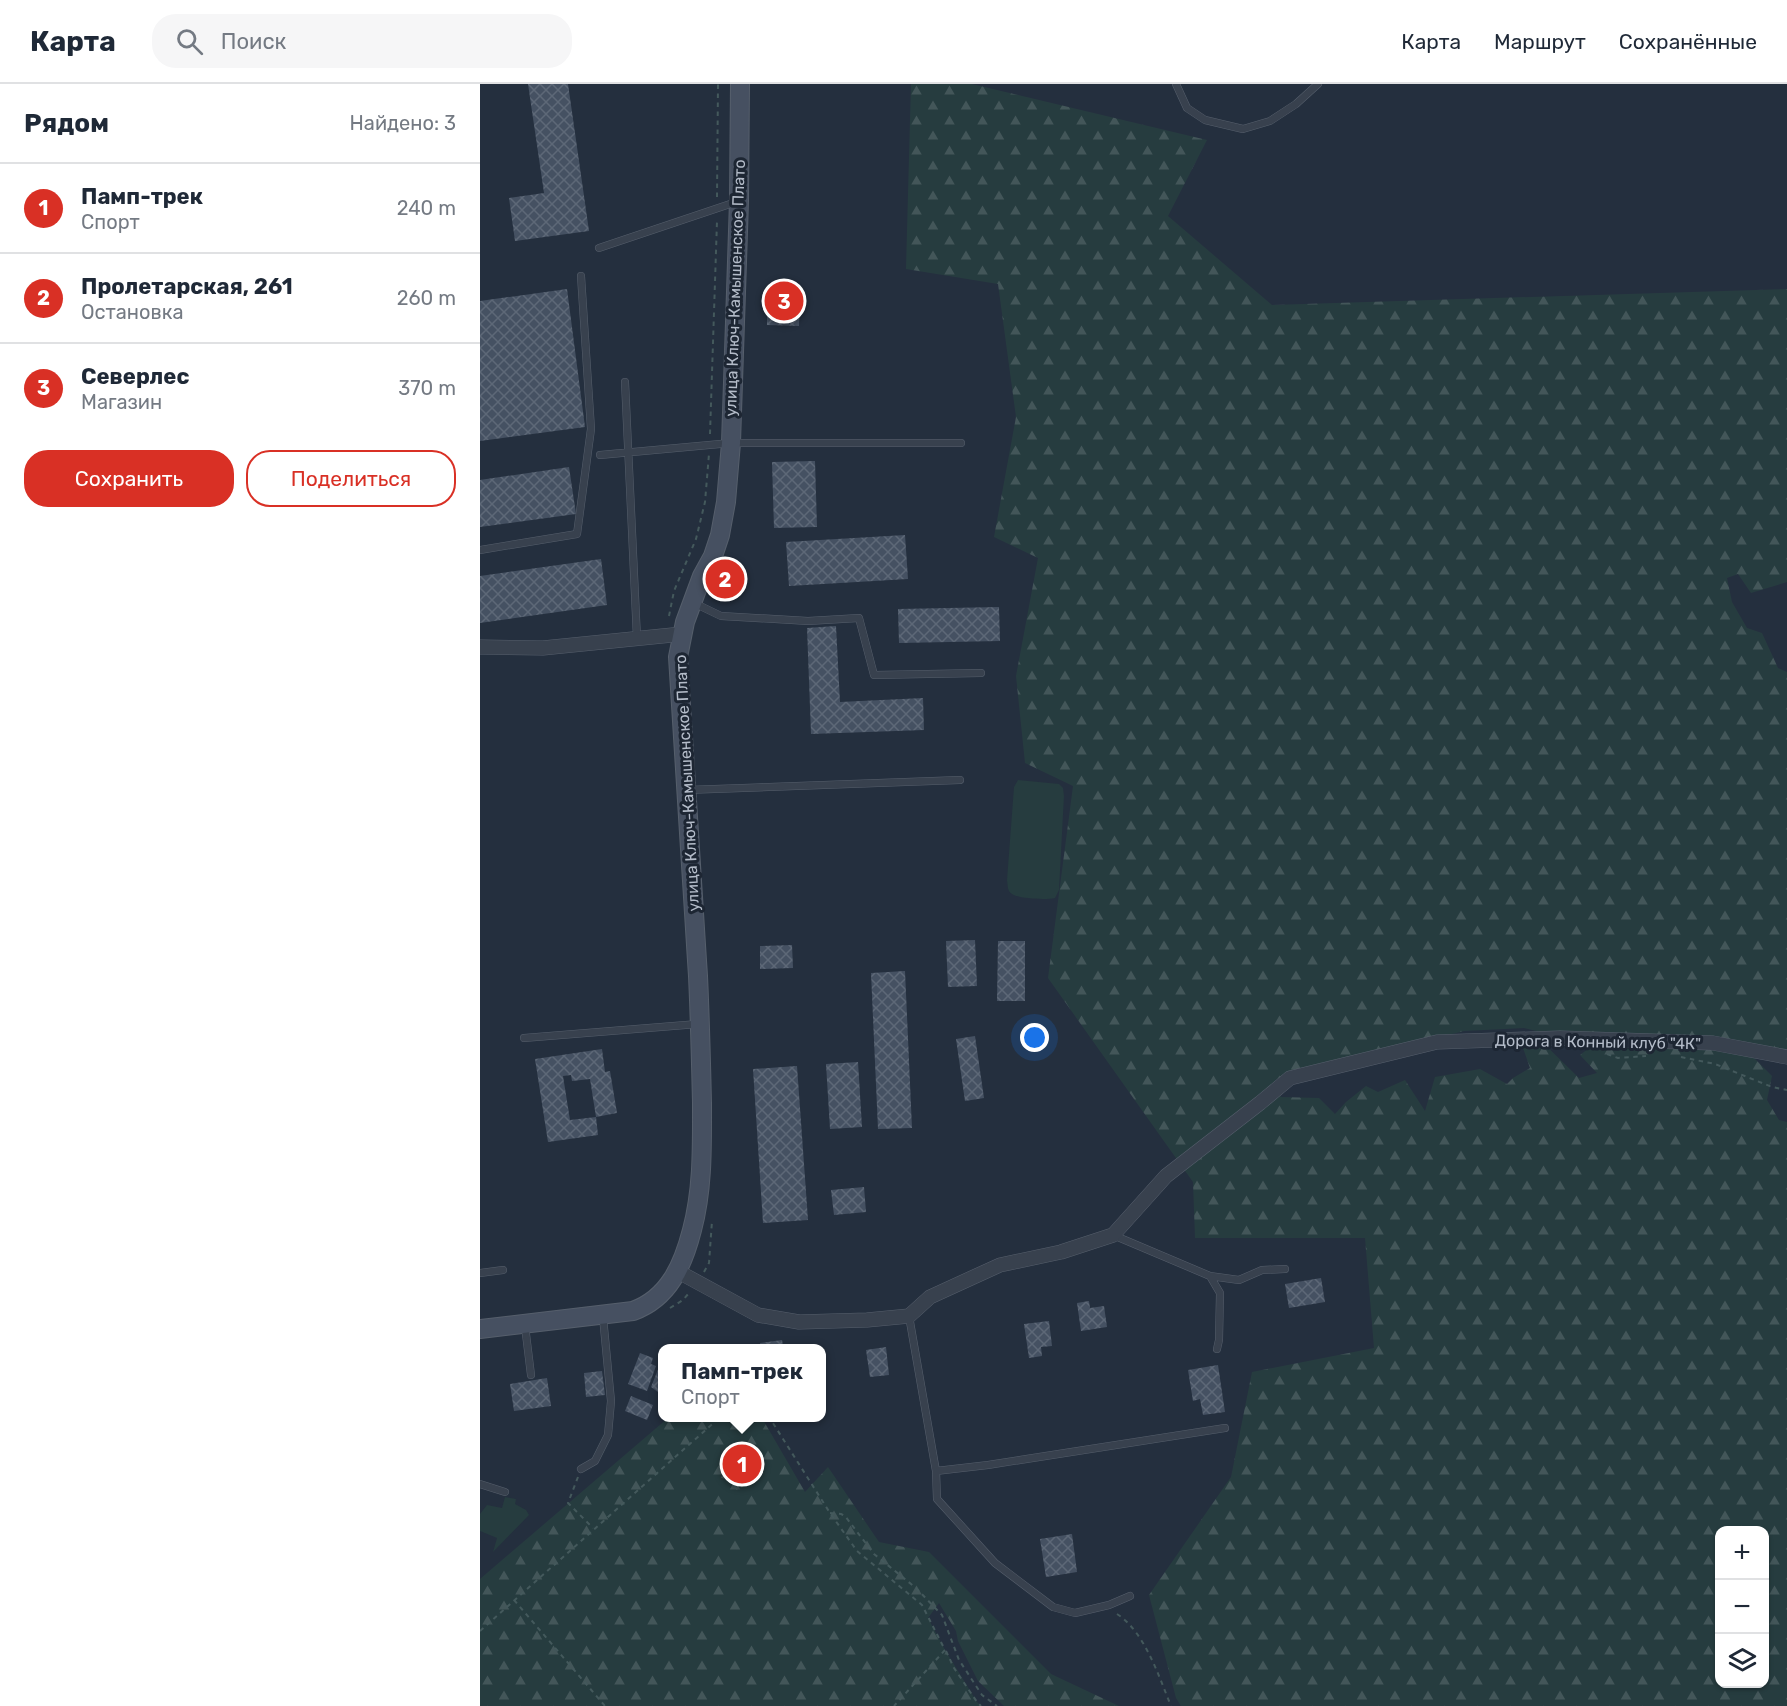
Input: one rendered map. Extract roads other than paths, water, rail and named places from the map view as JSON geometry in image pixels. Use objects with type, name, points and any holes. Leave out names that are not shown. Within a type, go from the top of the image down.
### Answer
[{"type":"main road","name":"улица Ключ-Камышенское Плато","points":[[480,1329],[633,1311],[643,1307],[657,1298],[670,1283],[692,1232],[700,1187],[702,1148],[700,1024],[678,657],[692,602],[720,535],[726,502],[731,442],[739,201],[740,84]]},
{"type":"street","points":[[480,647],[543,648],[682,634]]},
{"type":"street","name":"Дорога в Конный клуб \"4К\"","points":[[1113,1235],[1166,1176],[1290,1078],[1437,1042],[1560,1038],[1713,1043],[1787,1057]]},
{"type":"street","points":[[677,1271],[758,1315],[799,1322],[867,1320],[909,1316],[930,1297],[1000,1265],[1061,1252],[1113,1235]]},
{"type":"lane","points":[[1176,84],[1187,108],[1205,120],[1243,129],[1270,121],[1296,104],[1318,84]]},
{"type":"lane","points":[[599,248],[739,201]]},
{"type":"lane","points":[[480,550],[577,534],[591,429],[581,276]]},
{"type":"lane","points":[[625,382],[637,638]]},
{"type":"lane","points":[[600,455],[731,442],[961,443]]},
{"type":"lane","points":[[692,602],[721,616],[808,621],[860,618],[874,675],[981,673]]},
{"type":"lane","points":[[686,790],[960,780]]},
{"type":"lane","points":[[524,1038],[700,1024]]},
{"type":"lane","points":[[1113,1235],[1210,1276],[1239,1280],[1262,1270],[1286,1269]]},
{"type":"lane","points":[[480,1273],[503,1270]]},
{"type":"lane","points":[[1210,1276],[1220,1293],[1217,1349]]},
{"type":"lane","points":[[581,1469],[595,1461],[608,1435],[611,1401],[603,1314]]},
{"type":"lane","points":[[909,1316],[936,1472],[937,1499],[995,1563],[1053,1607],[1075,1613],[1105,1606],[1130,1596]]},
{"type":"lane","points":[[525,1323],[531,1375]]},
{"type":"lane","points":[[936,1472],[1225,1428]]},
{"type":"lane","points":[[480,1484],[505,1492]]},
{"type":"place","name":"Северлес","points":[[784,301]]},
{"type":"place","name":"Пролетарская, 261","points":[[725,579]]},
{"type":"place","name":"Памп-трек","points":[[742,1464]]}]
